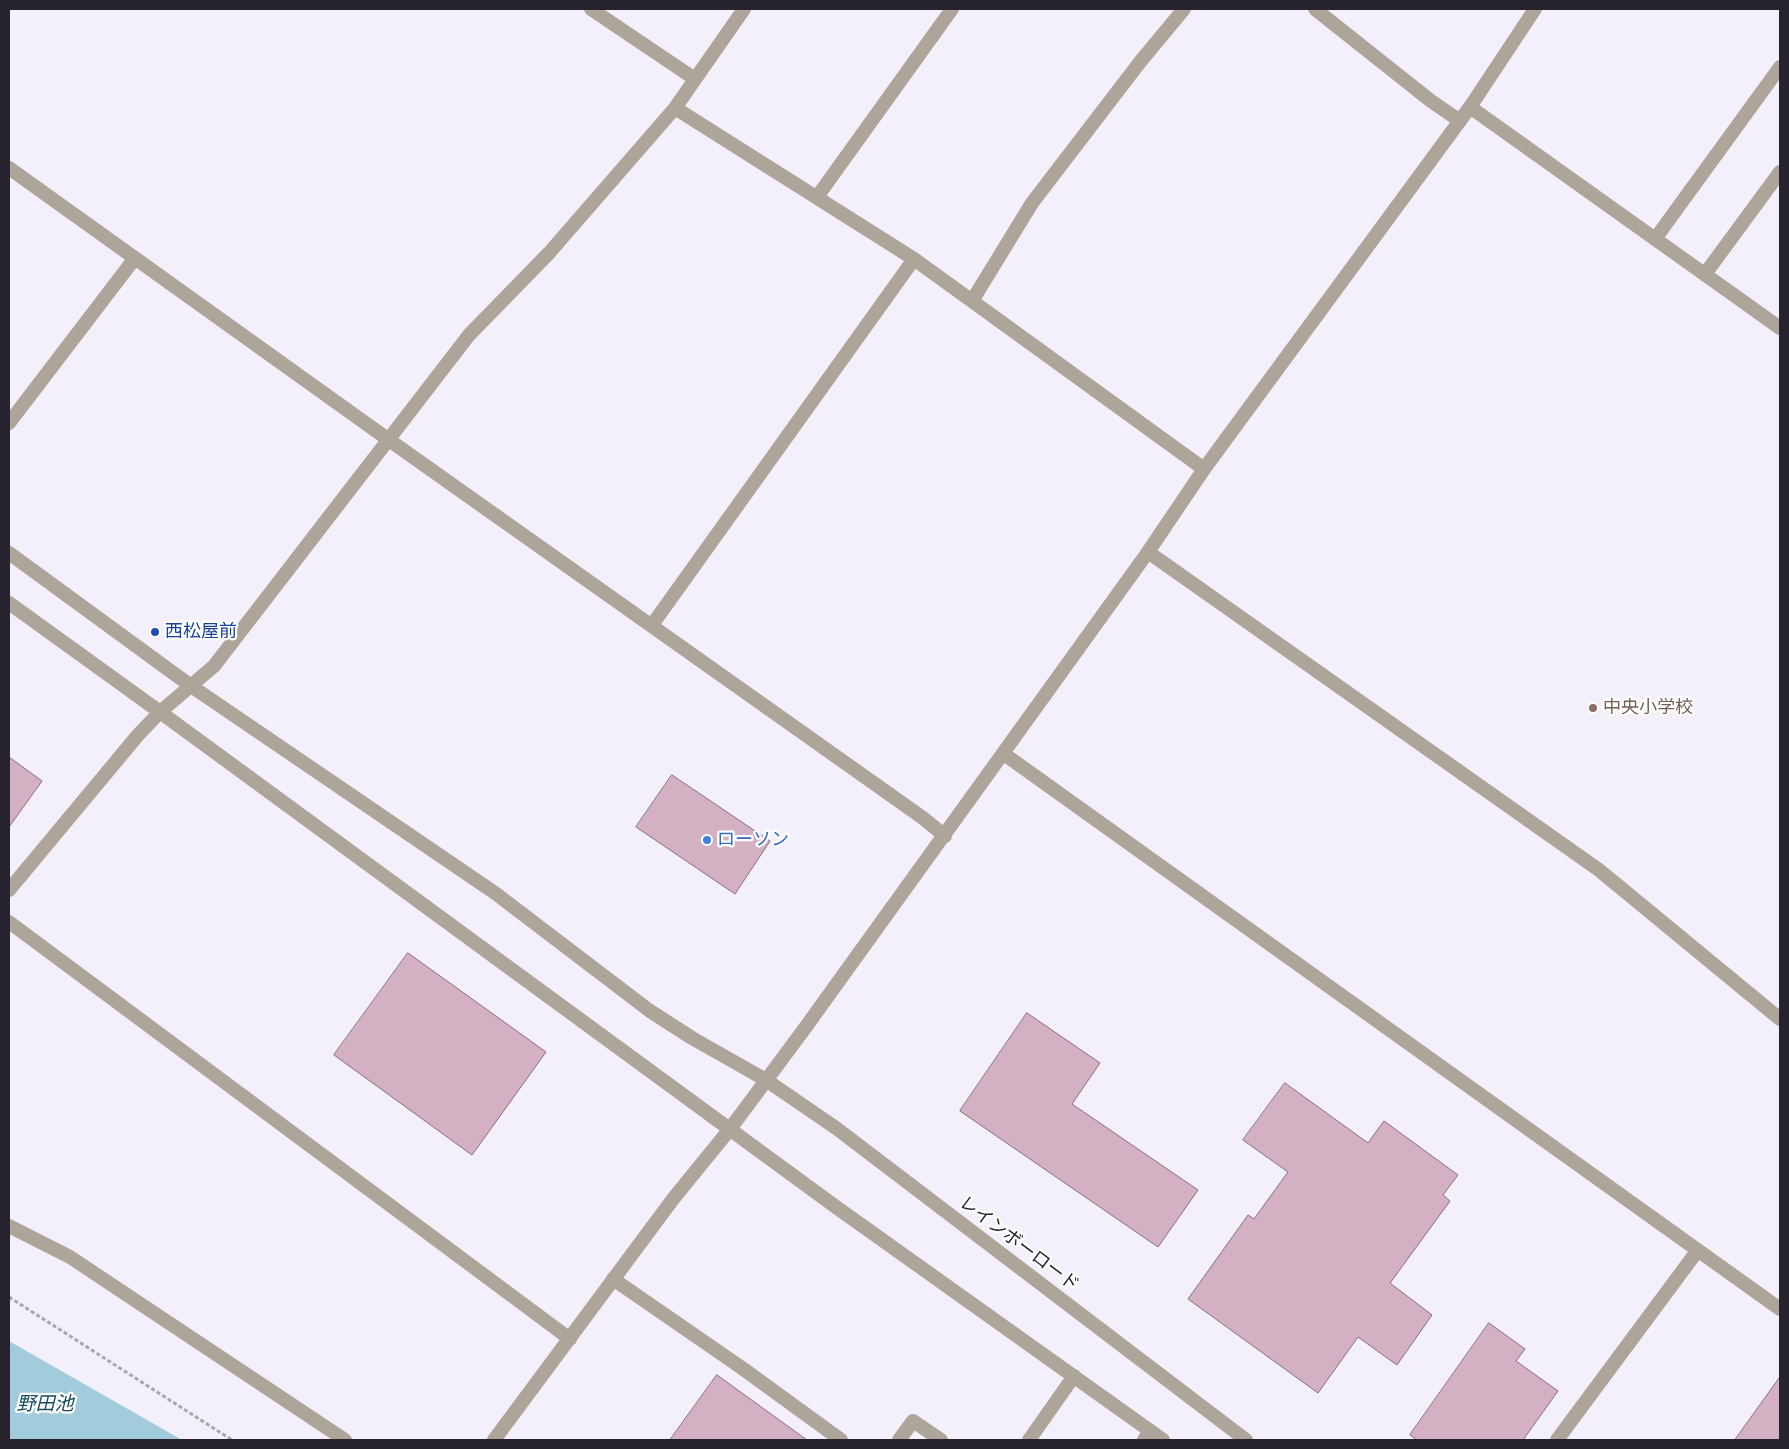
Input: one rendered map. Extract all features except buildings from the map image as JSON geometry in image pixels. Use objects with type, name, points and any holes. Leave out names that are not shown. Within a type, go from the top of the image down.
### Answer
[{"type":"street","points":[[591,9],[607,14],[695,79]]},
{"type":"street","points":[[9,890],[138,735],[160,712],[214,666],[469,335],[549,252],[676,108],[744,9]]},
{"type":"street","points":[[817,197],[952,9]]},
{"type":"street","points":[[972,301],[1032,204],[1140,62],[1184,9]]},
{"type":"street","points":[[1315,9],[1431,101],[1460,121]]},
{"type":"street","points":[[494,1440],[673,1199],[730,1129],[945,836],[1148,552],[1204,469],[1470,107],[1535,9]]},
{"type":"street","points":[[1655,239],[1780,67]]},
{"type":"street","points":[[1470,107],[1780,328]]},
{"type":"street","points":[[676,108],[914,259],[1204,469]]},
{"type":"street","points":[[9,168],[923,818],[945,836]]},
{"type":"street","points":[[1705,274],[1780,172]]},
{"type":"street","points":[[9,423],[135,258]]},
{"type":"street","points":[[652,626],[914,259]]},
{"type":"street","points":[[1148,552],[1599,870],[1780,1018]]},
{"type":"street","name":"レインボーロード","points":[[9,553],[191,686],[494,893],[650,1011],[692,1038],[766,1080],[836,1128],[1246,1440]]},
{"type":"street","points":[[9,603],[730,1129],[1074,1376],[1147,1436],[1163,1440]]},
{"type":"street","points":[[1004,754],[1780,1309]]},
{"type":"street","points":[[9,922],[570,1339]]},
{"type":"street","points":[[9,1226],[70,1257],[345,1440]]},
{"type":"street","points":[[1557,1440],[1698,1250]]},
{"type":"street","points":[[614,1279],[842,1440]]},
{"type":"street","points":[[1029,1440],[1074,1376]]},
{"type":"street","points":[[899,1440],[913,1421],[941,1440]]},
{"type":"path","points":[[9,1297],[232,1440]]},
{"type":"water","name":"野田池","points":[[9,1341],[182,1440],[9,1440]]},
{"type":"place","name":"西松屋前","points":[[155,632]]},
{"type":"place","name":"中央小学校","points":[[1593,708]]},
{"type":"place","name":"ローソン","points":[[707,840]]}]
